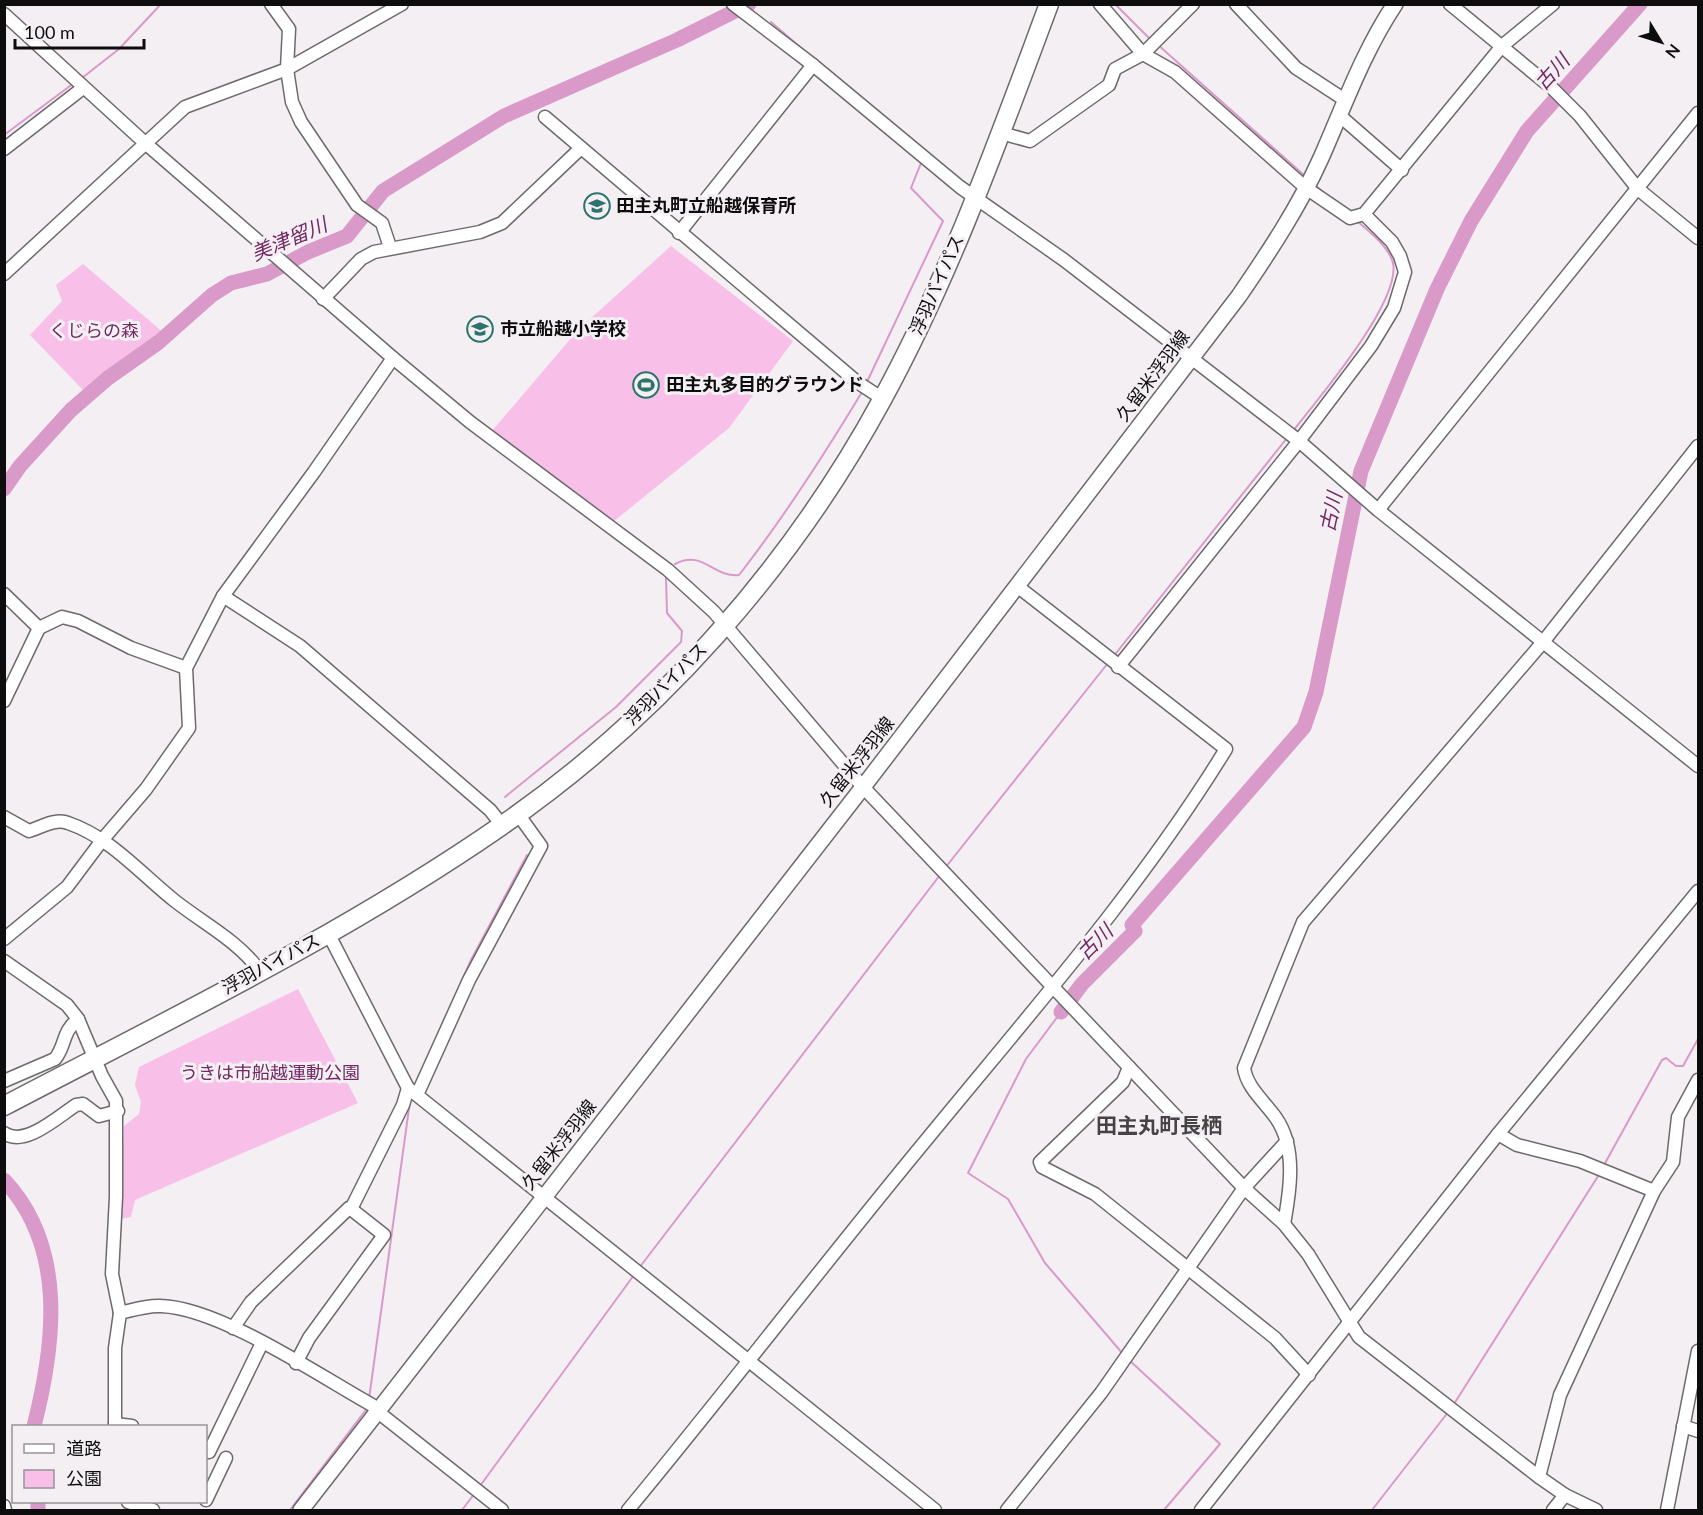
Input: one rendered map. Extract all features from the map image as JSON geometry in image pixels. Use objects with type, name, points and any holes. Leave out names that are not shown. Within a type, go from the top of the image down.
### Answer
[{"type":"highway","name":"浮羽バイパス","points":[[4,1106],[328,933],[425,876],[518,814],[600,748],[661,692],[724,623],[806,520],[883,399],[920,324],[975,198],[1049,4]]},
{"type":"main road","name":"久留米浮羽線","points":[[301,1510],[373,1406],[544,1198],[863,787],[1191,358],[1271,249],[1306,188],[1345,100],[1384,20],[1395,4]]},
{"type":"street","points":[[271,4],[289,29],[287,69],[292,102],[301,122],[357,205],[382,224],[390,247]]},
{"type":"street","points":[[4,274],[144,142],[185,107],[287,69],[402,4]]},
{"type":"street","points":[[733,4],[813,65],[975,198],[1064,260],[1299,441],[1378,510],[1698,766]]},
{"type":"street","points":[[1100,4],[1143,54],[1175,72],[1306,188],[1350,219],[1364,214],[1502,46],[1552,4]]},
{"type":"street","points":[[1000,133],[1030,141],[1108,85],[1115,69],[1143,54],[1193,4]]},
{"type":"street","points":[[1236,4],[1296,68],[1345,100]]},
{"type":"street","points":[[1450,4],[1552,88],[1580,116],[1638,189],[1698,238]]},
{"type":"street","points":[[4,14],[144,142],[393,358],[470,422],[668,570],[724,623],[863,787],[1244,1188],[1284,1224],[1308,1254],[1359,1337],[1565,1496],[1596,1510]]},
{"type":"street","points":[[679,233],[813,65]]},
{"type":"street","points":[[4,149],[83,88]]},
{"type":"street","points":[[1378,510],[1698,113]]},
{"type":"street","points":[[1339,115],[1402,170]]},
{"type":"street","points":[[545,117],[856,382],[883,399]]},
{"type":"street","points":[[323,298],[361,259],[390,247],[455,238],[480,232],[502,223],[581,148]]},
{"type":"street","points":[[1118,667],[1299,441],[1371,346],[1394,308],[1405,272],[1400,256],[1392,242],[1364,214]]},
{"type":"street","points":[[4,939],[67,887],[103,839],[146,789],[189,728],[186,668],[223,596],[393,358]]},
{"type":"street","points":[[1284,1224],[1290,1191],[1287,1141],[1278,1120],[1246,1079],[1244,1068],[1303,922],[1543,642],[1698,446]]},
{"type":"street","points":[[628,1510],[750,1362],[842,1241],[1112,916],[1199,793],[1226,749],[1017,586]]},
{"type":"street","points":[[4,594],[39,628]]},
{"type":"street","points":[[223,596],[300,646],[490,810],[502,825]]},
{"type":"street","points":[[4,701],[39,628],[62,618],[78,621],[130,648],[186,668]]},
{"type":"street","points":[[233,1328],[251,1302],[349,1208],[351,1209],[403,1105],[413,1091],[541,846],[518,814]]},
{"type":"street","points":[[4,817],[29,831],[53,822],[66,822],[103,839],[176,902],[243,951],[259,970]]},
{"type":"street","points":[[1201,1510],[1498,1134],[1698,891]]},
{"type":"street","points":[[328,933],[413,1091],[935,1510]]},
{"type":"street","points":[[4,961],[67,1005],[78,1019],[95,1059],[117,1101],[112,1274],[120,1312],[115,1348],[115,1425]]},
{"type":"street","points":[[4,1082],[55,1059],[60,1053],[68,1028],[78,1019]]},
{"type":"street","points":[[1129,1067],[1123,1082],[1040,1162],[1050,1172],[1095,1194],[1188,1267],[1275,1338],[1309,1375]]},
{"type":"street","points":[[1539,1477],[1560,1395],[1654,1191],[1673,1162],[1678,1117],[1695,1096],[1698,1080]]},
{"type":"street","points":[[4,1133],[18,1138],[29,1135],[76,1105],[83,1104],[99,1116],[118,1111]]},
{"type":"street","points":[[1498,1134],[1517,1145],[1580,1161],[1654,1191]]},
{"type":"street","points":[[1006,1510],[1101,1393],[1244,1188],[1287,1141]]},
{"type":"street","points":[[297,1363],[309,1338],[384,1236],[351,1209]]},
{"type":"street","points":[[120,1312],[163,1306],[182,1309],[233,1328],[262,1343],[373,1406],[502,1510]]},
{"type":"street","points":[[207,1451],[262,1343]]},
{"type":"street","points":[[1667,1510],[1698,1351]]},
{"type":"street","points":[[1683,1426],[1698,1431]]},
{"type":"street","points":[[207,1497],[226,1458]]},
{"type":"street","points":[[1553,1510],[1565,1496]]},
{"type":"street","points":[[130,1503],[148,1510]]},
{"type":"street","points":[[4,1506],[5,1510]]},
{"type":"green space","name":"田主丸多目的グラウンド","points":[[671,246],[793,341],[729,428],[613,522],[492,431],[578,330]]},
{"type":"green space","name":"くじらの森","points":[[83,264],[165,334],[85,392],[30,335],[62,301],[56,285]]},
{"type":"green space","name":"うきは市船越運動公園","points":[[298,989],[358,1103],[135,1200],[131,1217],[119,1219],[124,1126],[139,1114],[141,1102],[135,1085],[139,1067]]},
{"type":"waterway","points":[[82,78],[119,49],[161,4]]},
{"type":"waterway","name":"美津留川","points":[[4,489],[20,466],[71,410],[108,378],[159,342],[212,295],[231,283],[267,274],[308,252],[347,236],[383,191],[504,116],[677,40],[749,4]]},
{"type":"waterway","points":[[1115,4],[1150,39]]},
{"type":"waterway","name":"古川","points":[[1061,1012],[1082,984],[1135,931],[1132,925],[1304,727],[1316,692],[1361,471],[1437,289],[1471,221],[1527,131],[1640,4]]},
{"type":"waterway","points":[[771,22],[808,54]]},
{"type":"waterway","points":[[1157,44],[1305,176]]},
{"type":"waterway","points":[[4,135],[74,83]]},
{"type":"waterway","points":[[866,384],[943,221],[911,188],[921,163]]},
{"type":"waterway","points":[[1314,184],[1325,194]]},
{"type":"waterway","points":[[1293,431],[1355,350],[1384,301],[1392,280],[1391,257],[1378,240],[1357,221]]},
{"type":"waterway","points":[[675,564],[693,560],[730,575],[739,575],[804,485],[862,392]]},
{"type":"waterway","points":[[1113,657],[1287,438]]},
{"type":"waterway","points":[[505,797],[616,707],[681,642],[682,631],[667,613],[666,578]]},
{"type":"waterway","points":[[945,868],[1108,663]]},
{"type":"waterway","points":[[433,1046],[471,960],[527,855]]},
{"type":"waterway","points":[[639,1268],[940,875]]},
{"type":"waterway","points":[[1061,1012],[1026,1059],[968,1173],[1008,1199],[1045,1263],[1123,1354]]},
{"type":"waterway","points":[[1604,1165],[1662,1060],[1666,1058],[1676,1066],[1683,1066],[1698,1039]]},
{"type":"waterway","points":[[369,1399],[410,1101]]},
{"type":"waterway","points":[[1454,1404],[1600,1173]]},
{"type":"waterway","name":"美津留川","points":[[4,1180],[24,1206],[38,1235],[47,1266],[50,1330],[47,1362],[34,1425]]},
{"type":"waterway","points":[[480,1486],[634,1275]]},
{"type":"waterway","points":[[1129,1360],[1220,1444],[1164,1510]]},
{"type":"waterway","points":[[290,1510],[368,1407]]},
{"type":"waterway","points":[[1372,1510],[1449,1411]]},
{"type":"waterway","points":[[462,1510],[475,1493]]},
{"type":"waterway","name":"美津留川","points":[[38,1503],[38,1510]]},
{"type":"place","name":"田主丸町立船越保育所","points":[[597,206]]},
{"type":"place","name":"市立船越小学校","points":[[480,329]]},
{"type":"place","name":"田主丸多目的グラウンド","points":[[646,385]]},
{"type":"district","name":"田主丸町長栖","points":[[1159,1126]]}]
